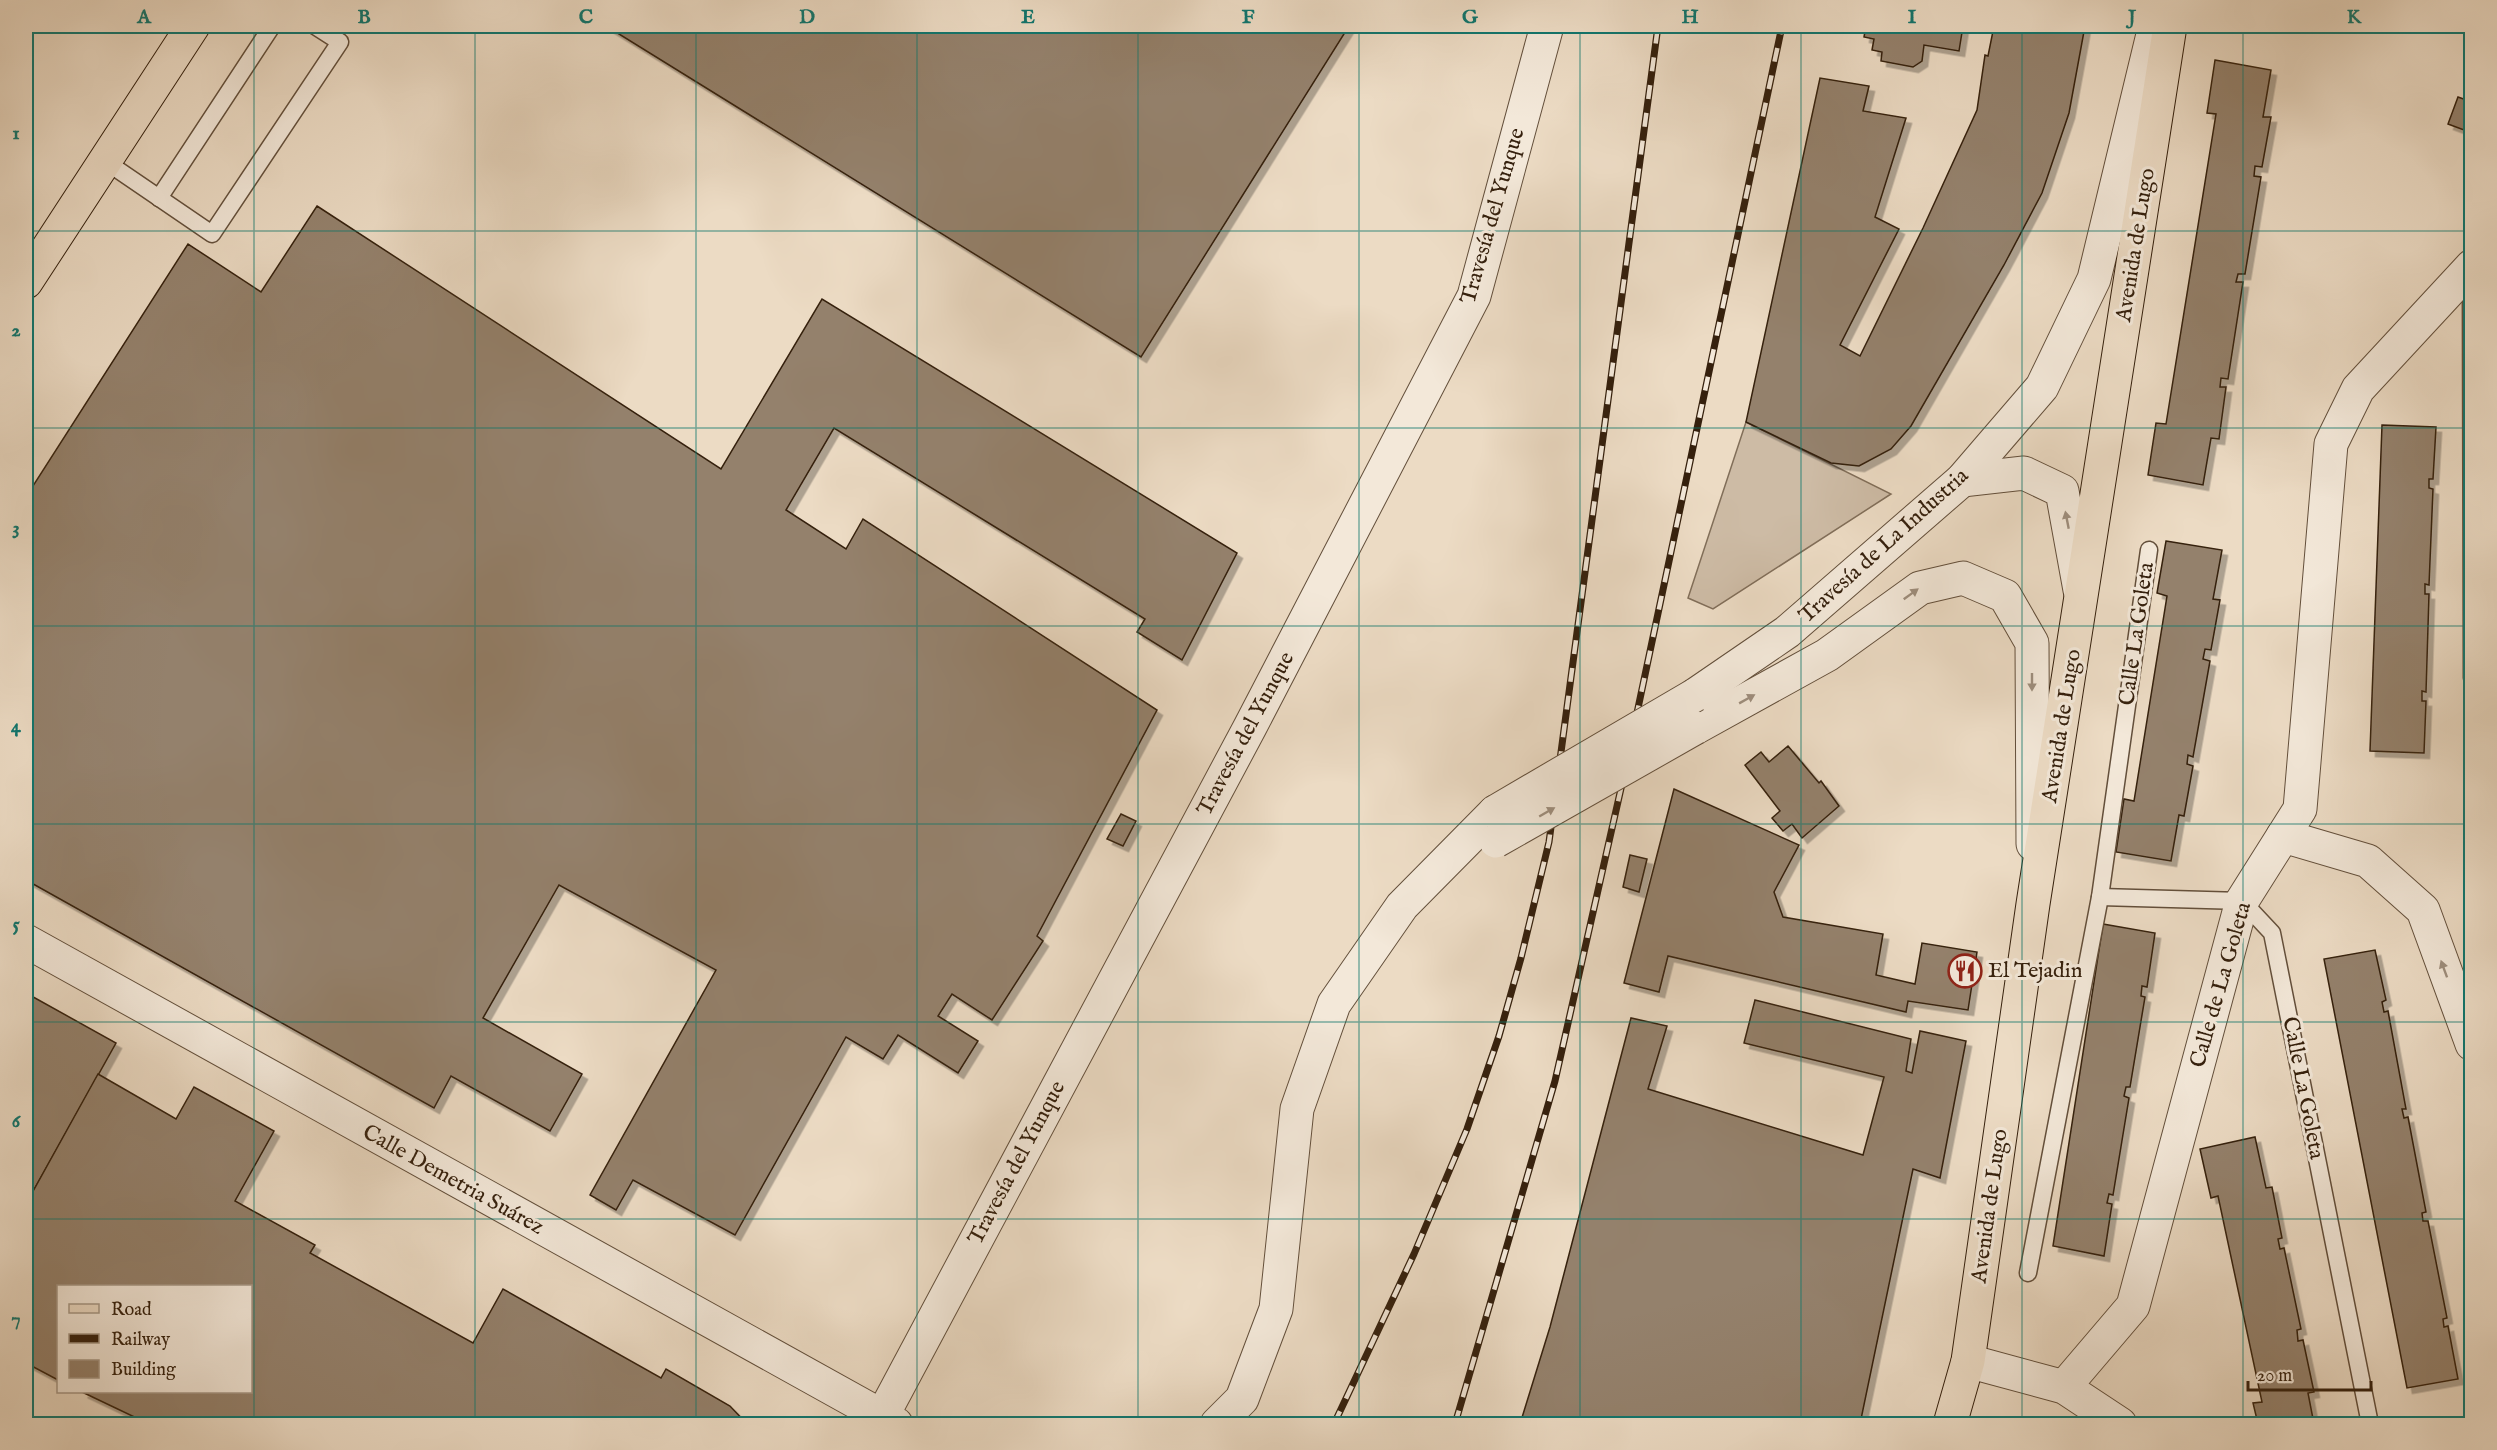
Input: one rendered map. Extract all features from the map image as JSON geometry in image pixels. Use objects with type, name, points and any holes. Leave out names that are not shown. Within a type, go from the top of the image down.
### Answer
[{"type":"main road","points":[[26,282],[193,26]]},
{"type":"main road","name":"Avenida de Lugo","points":[[1950,1425],[1968,1361],[2033,904],[2170,26]]},
{"type":"street","name":"Travesía del Yunque","points":[[885,1422],[1474,296],[1547,26]]},
{"type":"street","name":"Travesía de La Industria","points":[[1217,1425],[1242,1398],[1276,1309],[1297,1109],[1334,1005],[1402,906],[1496,827],[1787,632],[1962,480],[2042,387],[2094,279],[2155,26]]},
{"type":"street","name":"Calle de La Goleta","points":[[2064,1387],[2133,1306],[2242,901],[2300,809],[2331,444],[2358,389],[2471,267]]},
{"type":"street","points":[[1962,480],[2024,473],[2062,491],[2082,598]]},
{"type":"street","name":"Travesía de La Industria","points":[[1496,827],[1695,728],[1827,655],[1920,588],[1963,578],[2005,596],[2032,643],[2033,904]]},
{"type":"street","points":[[2283,836],[2368,861],[2423,910],[2472,1044]]},
{"type":"street","name":"Calle Demetria Suárez","points":[[26,941],[885,1422]]},
{"type":"street","points":[[1968,1361],[2064,1387],[2120,1425]]},
{"type":"lane","points":[[159,198],[272,26]]},
{"type":"lane","points":[[105,161],[212,234],[340,42],[315,26]]},
{"type":"lane","points":[[2471,267],[2472,678]]},
{"type":"lane","name":"Calle La Goleta","points":[[2028,1273],[2100,897],[2149,550]]},
{"type":"lane","points":[[2100,897],[2242,901]]},
{"type":"lane","name":"Calle La Goleta","points":[[2242,901],[2272,933],[2370,1425]]},
{"type":"shaded area","points":[[1746,422],[1891,494],[1713,609],[1688,598]]},
{"type":"building","points":[[606,26],[1349,26],[1141,357]]},
{"type":"building","points":[[1866,26],[1963,26],[1959,51],[1924,45],[1922,61],[1913,67],[1881,61],[1882,52],[1872,50],[1874,39],[1864,37]]},
{"type":"building","points":[[1994,26],[2085,26],[2069,113],[2042,193],[2004,265],[1911,426],[1891,449],[1859,466],[1831,463],[1746,422],[1820,78],[1869,86],[1863,111],[1906,118],[1875,217],[1899,229],[1840,345],[1860,356],[1923,228],[1977,110],[1985,55],[1988,56]]},
{"type":"building","points":[[2215,60],[2271,70],[2263,117],[2271,117],[2262,167],[2255,166],[2254,176],[2261,177],[2245,274],[2238,274],[2236,282],[2243,282],[2228,379],[2221,378],[2220,387],[2226,387],[2219,439],[2211,438],[2203,485],[2148,475],[2156,423],[2166,424],[2216,114],[2207,113]]},
{"type":"building","points":[[2458,97],[2472,102],[2472,133],[2448,124]]},
{"type":"building","points":[[317,206],[721,469],[822,299],[1237,553],[1182,660],[1137,632],[1145,619],[834,428],[786,510],[846,549],[863,519],[1157,710],[1037,936],[1043,941],[992,1020],[952,994],[938,1016],[978,1041],[958,1073],[898,1035],[883,1059],[846,1037],[735,1235],[633,1180],[616,1210],[590,1195],[716,970],[559,885],[483,1018],[582,1074],[550,1131],[451,1076],[434,1108],[26,880],[26,481],[33,486],[188,244],[261,292]]},
{"type":"building","points":[[2382,425],[2436,427],[2433,479],[2429,479],[2429,488],[2433,489],[2429,585],[2425,584],[2425,594],[2429,594],[2426,692],[2422,691],[2422,701],[2426,701],[2424,753],[2370,751]]},
{"type":"building","points":[[2166,541],[2222,550],[2213,599],[2220,600],[2211,650],[2205,649],[2203,659],[2210,661],[2193,757],[2188,755],[2187,764],[2193,766],[2184,816],[2179,815],[2171,861],[2116,852],[2124,799],[2134,801],[2167,596],[2157,593]]},
{"type":"building","points":[[1788,746],[1819,783],[1821,781],[1839,806],[1802,838],[1792,824],[1783,831],[1772,818],[1780,811],[1745,765],[1761,752],[1769,762]]},
{"type":"building","points":[[1674,789],[1799,845],[1774,892],[1783,917],[1883,934],[1876,975],[1915,984],[1922,943],[1977,952],[1968,1010],[1908,1001],[1906,1012],[1668,956],[1659,992],[1624,983]]},
{"type":"building","points":[[1121,814],[1136,821],[1123,846],[1107,839]]},
{"type":"building","points":[[1630,855],[1647,859],[1639,892],[1623,887]]},
{"type":"building","points":[[2103,924],[2155,933],[2147,987],[2142,986],[2141,996],[2145,997],[2130,1087],[2126,1087],[2124,1096],[2129,1098],[2113,1195],[2109,1194],[2107,1203],[2112,1204],[2104,1256],[2053,1246]]},
{"type":"building","points":[[2375,950],[2386,1000],[2382,1002],[2384,1012],[2388,1011],[2406,1109],[2402,1109],[2404,1118],[2408,1117],[2426,1212],[2422,1213],[2423,1221],[2428,1221],[2447,1318],[2443,1319],[2444,1327],[2448,1326],[2458,1379],[2407,1388],[2324,959]]},
{"type":"building","points":[[26,993],[116,1043],[26,1204]]},
{"type":"building","points":[[1755,1000],[1911,1039],[1906,1071],[1912,1073],[1920,1031],[1966,1041],[1940,1178],[1913,1169],[1860,1424],[1597,1424],[1575,1418],[1573,1424],[1520,1424],[1550,1327],[1631,1018],[1667,1026],[1648,1089],[1863,1155],[1884,1077],[1744,1043]]},
{"type":"building","points":[[98,1074],[176,1119],[194,1087],[274,1131],[235,1201],[315,1245],[310,1253],[473,1343],[503,1289],[661,1378],[666,1369],[730,1406],[747,1424],[149,1424],[84,1393],[252,1393],[252,1285],[57,1285],[57,1379],[26,1363],[26,1204]]},
{"type":"building","points":[[2255,1137],[2266,1188],[2272,1187],[2282,1238],[2278,1239],[2280,1249],[2284,1248],[2301,1329],[2297,1330],[2298,1341],[2303,1340],[2314,1392],[2308,1393],[2314,1424],[2258,1424],[2253,1403],[2262,1402],[2218,1196],[2211,1198],[2200,1149]]},
{"type":"railway","points":[[1334,1424],[1414,1254],[1467,1129],[1499,1036],[1521,958],[1549,842],[1658,26]]},
{"type":"railway","points":[[1455,1424],[1555,1081],[1622,784],[1782,26]]},
{"type":"place","name":"El Tejadin","points":[[1965,971]]}]
